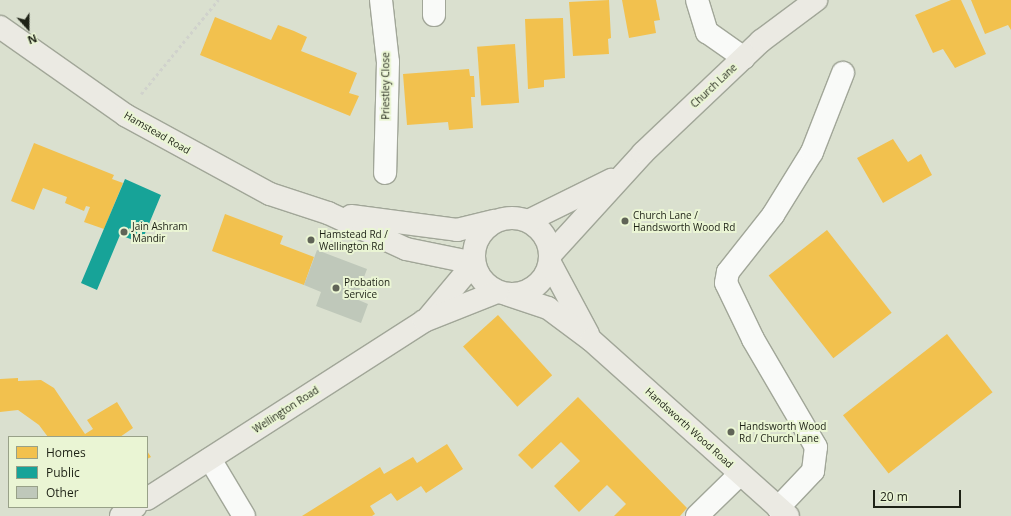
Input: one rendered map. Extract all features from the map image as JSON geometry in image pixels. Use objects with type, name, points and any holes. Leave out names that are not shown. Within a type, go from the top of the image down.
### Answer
[{"type":"main road","name":"Church Lane","points":[[550,259],[618,177],[744,58],[816,0]]},
{"type":"main road","name":"Hamstead Road","points":[[1,28],[125,115],[270,194],[328,213],[406,248],[474,263]]},
{"type":"main road","name":"Church Lane","points":[[528,221],[618,177]]},
{"type":"main road","name":"Hamstead Road","points":[[328,213],[457,230],[495,221]]},
{"type":"main road","points":[[514,218],[528,221],[544,235],[550,259],[542,280],[534,288],[503,293],[483,282],[474,263],[474,248],[478,237],[495,221],[514,218]]},
{"type":"main road","name":"Handsworth Wood Road","points":[[550,259],[592,340]]},
{"type":"main road","name":"Wellington Road","points":[[424,322],[474,263]]},
{"type":"main road","name":"Handsworth Wood Road","points":[[503,293],[548,308],[592,340],[783,512]]},
{"type":"main road","name":"Wellington Road","points":[[148,498],[424,322],[503,293]]},
{"type":"main road","points":[[121,516],[133,508]]},
{"type":"street","name":"Priestley Close","points":[[381,0],[388,62],[385,173]]},
{"type":"street","points":[[697,0],[707,32],[744,58]]},
{"type":"street","points":[[783,512],[813,471],[816,447],[754,339],[726,283],[728,272],[772,215],[812,152],[843,73]]},
{"type":"street","points":[[210,459],[244,516]]},
{"type":"street","points":[[697,516],[740,474]]},
{"type":"path","points":[[125,115],[218,0]]},
{"type":"building: Homes","points":[[609,0],[611,38],[608,39],[609,54],[573,56],[569,2]]},
{"type":"building: Homes","points":[[622,0],[656,0],[660,20],[654,21],[656,33],[629,38]]},
{"type":"building: Homes","points":[[951,0],[961,0],[986,54],[955,68],[943,49],[933,53],[915,15]]},
{"type":"building: Homes","points":[[971,0],[1011,0],[1011,30],[1008,25],[985,34]]},
{"type":"building: Homes","points":[[215,17],[271,40],[278,25],[294,31],[307,37],[301,51],[357,73],[349,93],[359,96],[350,116],[200,55]]},
{"type":"building: Homes","points":[[563,18],[565,78],[544,80],[544,87],[528,89],[525,19]]},
{"type":"building: Homes","points":[[515,44],[519,103],[481,106],[477,47]]},
{"type":"building: Homes","points":[[469,69],[470,76],[474,76],[475,97],[471,97],[473,128],[449,130],[448,122],[407,125],[403,74]]},
{"type":"building: Homes","points":[[893,139],[908,162],[921,154],[932,175],[883,203],[857,158]]},
{"type":"building: Homes","points":[[34,143],[114,175],[112,179],[123,183],[104,229],[84,222],[90,207],[86,206],[84,211],[65,203],[67,197],[43,188],[34,210],[11,201]]},
{"type":"building: Homes","points":[[225,214],[283,236],[280,244],[314,257],[304,285],[212,251]]},
{"type":"building: Homes","points":[[827,230],[892,313],[833,358],[769,276]]},
{"type":"building: Homes","points":[[498,315],[552,375],[517,407],[463,346]]},
{"type":"building: Homes","points":[[947,334],[993,392],[889,474],[843,415]]},
{"type":"building: Homes","points":[[18,378],[18,381],[41,380],[54,388],[85,434],[93,429],[87,420],[117,402],[133,428],[121,436],[47,436],[39,425],[18,410],[0,412],[0,379]]},
{"type":"building: Homes","points":[[578,397],[687,508],[680,516],[614,516],[626,504],[607,485],[579,512],[554,486],[580,461],[561,442],[532,469],[518,455]]},
{"type":"building: Homes","points":[[447,444],[463,469],[426,493],[421,486],[397,501],[391,493],[370,506],[375,514],[372,516],[302,516],[380,467],[384,474],[413,457],[417,463]]},
{"type":"building: Public","name":"Jain Ashram Mandir","points":[[125,179],[161,195],[141,243],[120,235],[97,290],[81,283]]},
{"type":"building: Other","name":"Probation Service","points":[[317,250],[367,269],[356,299],[368,304],[361,323],[316,306],[321,292],[304,285]]},
{"type":"place","name":"Church Lane / Handsworth Wood Rd","points":[[625,221]]},
{"type":"place","name":"Jain Ashram Mandir","points":[[124,232]]},
{"type":"place","name":"Hamstead Rd / Wellington Rd","points":[[311,240]]},
{"type":"place","name":"Probation Service","points":[[336,288]]},
{"type":"place","name":"Handsworth Wood Rd / Church Lane","points":[[731,432]]}]
